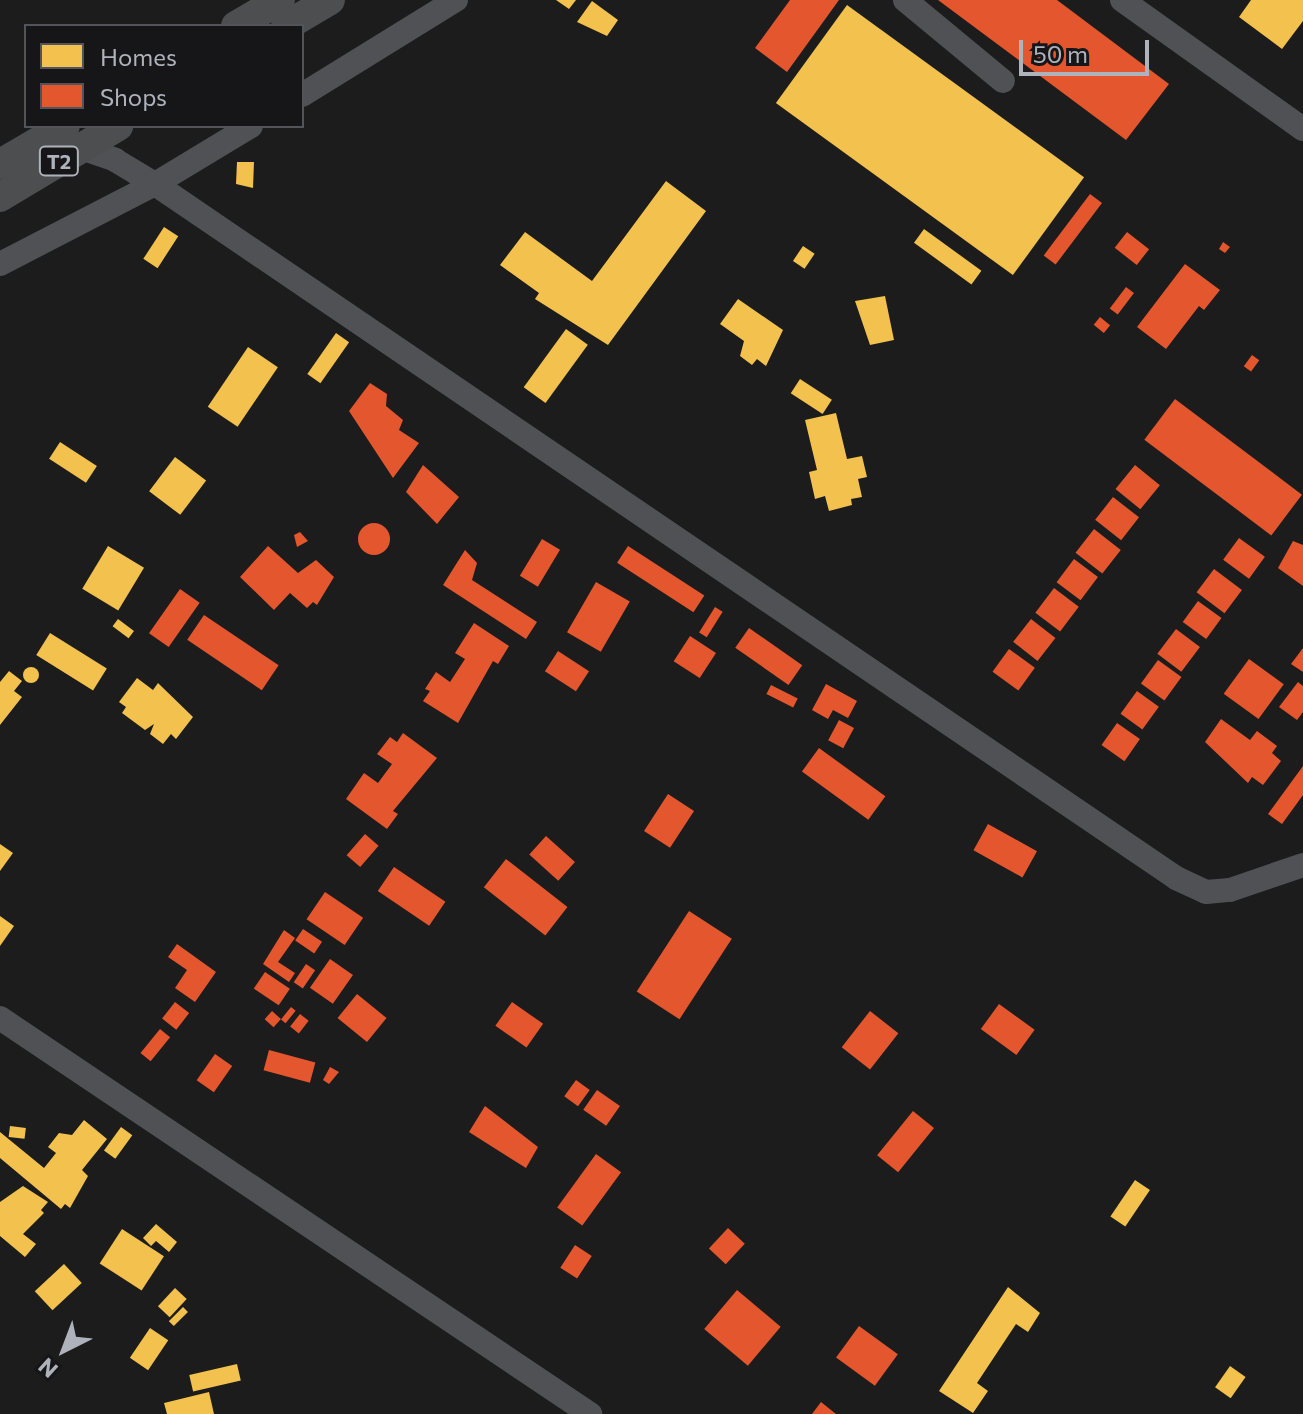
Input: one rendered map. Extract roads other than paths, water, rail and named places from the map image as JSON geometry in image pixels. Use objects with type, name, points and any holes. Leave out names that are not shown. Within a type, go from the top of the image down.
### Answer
[{"type":"main road","points":[[239,24],[280,0]]},
{"type":"main road","points":[[289,24],[330,0]]},
{"type":"main road","name":"T2","points":[[0,164],[73,137],[110,128]]},
{"type":"main road","name":"T2","points":[[0,197],[73,137]]},
{"type":"street","points":[[304,94],[456,0]]},
{"type":"street","points":[[905,0],[1003,81]]},
{"type":"street","points":[[1122,0],[1303,129]]},
{"type":"street","points":[[0,264],[155,184],[248,128]]},
{"type":"street","points":[[73,137],[155,184],[1176,878],[1206,892],[1230,890],[1303,865]]},
{"type":"street","points":[[0,1018],[590,1414]]}]
